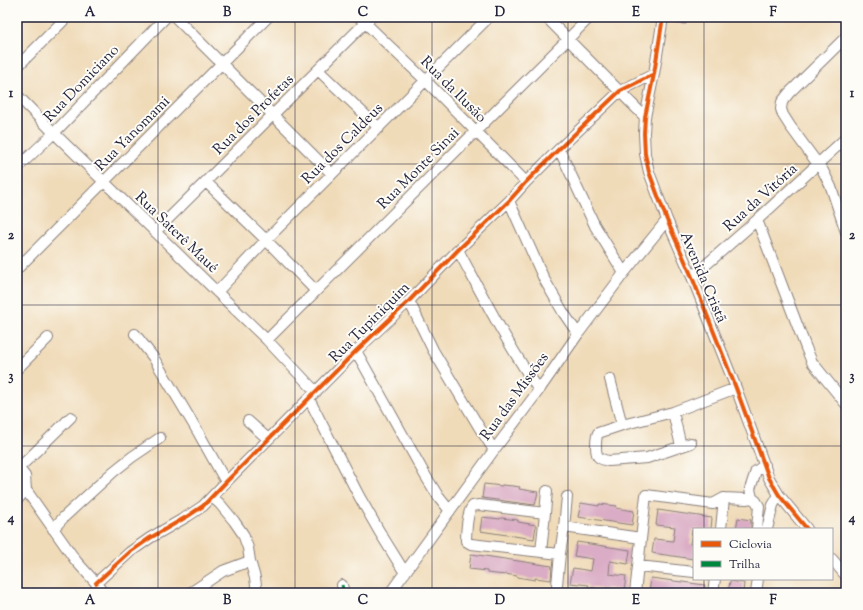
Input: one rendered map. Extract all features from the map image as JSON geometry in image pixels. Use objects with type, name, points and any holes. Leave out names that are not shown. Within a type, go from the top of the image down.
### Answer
[{"type":"street","points":[[17,68],[67,17]]},
{"type":"street","name":"Rua Domiciano","points":[[17,168],[54,133],[166,17]]},
{"type":"street","points":[[175,17],[332,174]]},
{"type":"street","name":"Rua Yanomami","points":[[17,269],[268,17]]},
{"type":"street","name":"Rua dos Caldeus","points":[[217,292],[266,240],[489,17]]},
{"type":"street","points":[[546,17],[645,117]]},
{"type":"street","name":"Rua Monte Sinai","points":[[267,340],[590,17]]},
{"type":"street","name":"Avenida Cristã","points":[[663,17],[654,74],[645,117],[645,154],[649,172],[667,220],[692,277],[736,388],[769,478],[779,495],[807,528]]},
{"type":"street","name":"Rua da Ilusão","points":[[365,19],[526,182]]},
{"type":"street","name":"Rua dos Profetas","points":[[156,232],[318,70],[365,19]]},
{"type":"street","points":[[846,37],[789,93],[782,102],[781,109],[790,126],[823,171],[831,187],[846,232]]},
{"type":"street","points":[[318,70],[379,128]]},
{"type":"street","name":"Rua Tupiniquim","points":[[96,583],[130,552],[203,506],[356,351],[409,301],[458,250],[509,201],[559,149],[620,91],[654,74]]},
{"type":"street","name":"Rua Saterê Maué","points":[[17,95],[54,133],[267,340],[312,395],[359,496],[405,573]]},
{"type":"street","name":"Rua da Vitória","points":[[692,277],[757,220],[846,138]]},
{"type":"street","points":[[559,149],[595,226],[624,273]]},
{"type":"street","points":[[206,182],[316,291]]},
{"type":"street","points":[[509,201],[544,279],[578,334]]},
{"type":"street","name":"Rua das Missões","points":[[390,593],[539,390],[578,334],[624,273],[667,220]]},
{"type":"street","points":[[757,220],[812,362],[846,404]]},
{"type":"street","points":[[458,250],[526,372],[539,390]]},
{"type":"street","points":[[409,301],[433,350],[494,450]]},
{"type":"street","points":[[135,334],[153,357],[226,482]]},
{"type":"street","points":[[17,369],[48,338]]},
{"type":"street","points":[[356,351],[425,475],[438,496],[450,510]]},
{"type":"street","points":[[610,379],[622,425]]},
{"type":"street","points":[[673,412],[686,445],[647,458],[609,461],[602,460],[598,457],[596,452],[596,437],[598,433],[622,425],[673,412],[736,388]]},
{"type":"street","points":[[71,417],[18,467],[25,476],[26,490],[76,560],[104,593]]},
{"type":"street","points":[[248,421],[268,439]]},
{"type":"street","points":[[53,529],[73,508],[113,472],[160,438]]},
{"type":"street","points":[[757,528],[760,506],[752,498],[750,489],[756,471],[765,465]]},
{"type":"street","points":[[17,500],[26,490]]},
{"type":"street","points":[[541,552],[547,491]]},
{"type":"street","points":[[635,593],[646,495],[713,504],[724,498],[752,498]]},
{"type":"street","points":[[767,528],[773,505],[779,495]]},
{"type":"street","points":[[212,497],[220,504],[243,534],[248,548],[257,593]]},
{"type":"street","points":[[557,585],[567,497]]},
{"type":"street","points":[[721,528],[724,498]]},
{"type":"street","points":[[545,513],[479,505],[473,506],[469,510],[466,541],[471,544],[560,554]]},
{"type":"street","points":[[564,527],[641,538]]},
{"type":"street","points":[[190,593],[223,571],[250,560]]},
{"type":"street","points":[[833,560],[846,576]]},
{"type":"street","points":[[638,566],[693,572]]},
{"type":"street","points":[[713,593],[715,580]]},
{"type":"street","points":[[756,593],[758,580]]},
{"type":"building","points":[[675,17],[687,17],[686,24],[674,23]]},
{"type":"building","points":[[484,484],[520,487],[519,489],[538,492],[535,505],[482,498]]},
{"type":"building","points":[[581,503],[599,506],[599,504],[617,506],[616,508],[634,511],[632,525],[578,517]]},
{"type":"building","points":[[658,510],[712,518],[711,528],[693,528],[692,530],[690,544],[693,544],[693,559],[652,553],[654,539],[673,541],[675,527],[656,525]]},
{"type":"building","points":[[482,517],[518,520],[518,522],[536,525],[534,539],[480,531]]},
{"type":"building","points":[[738,518],[751,520],[751,528],[736,528]]},
{"type":"building","points":[[577,542],[630,550],[628,564],[610,561],[609,574],[626,576],[624,591],[606,588],[606,590],[588,587],[589,585],[570,583],[573,568],[591,571],[593,559],[574,556]]},
{"type":"building","points":[[471,554],[552,566],[551,580],[535,578],[535,580],[469,569]]},
{"type":"building","points":[[651,578],[705,585],[704,593],[649,593]]},
{"type":"building","points":[[730,581],[744,583],[743,593],[728,593]]},
{"type":"marked path","points":[[342,585],[344,593]]},
{"type":"cycle path","points":[[663,17],[654,74],[645,117],[645,154],[649,172],[667,220],[692,277],[736,388],[769,478],[779,495],[806,528]]},
{"type":"cycle path","points":[[96,583],[130,552],[203,506],[356,351],[409,301],[458,250],[509,201],[559,149],[620,91],[654,74]]}]
